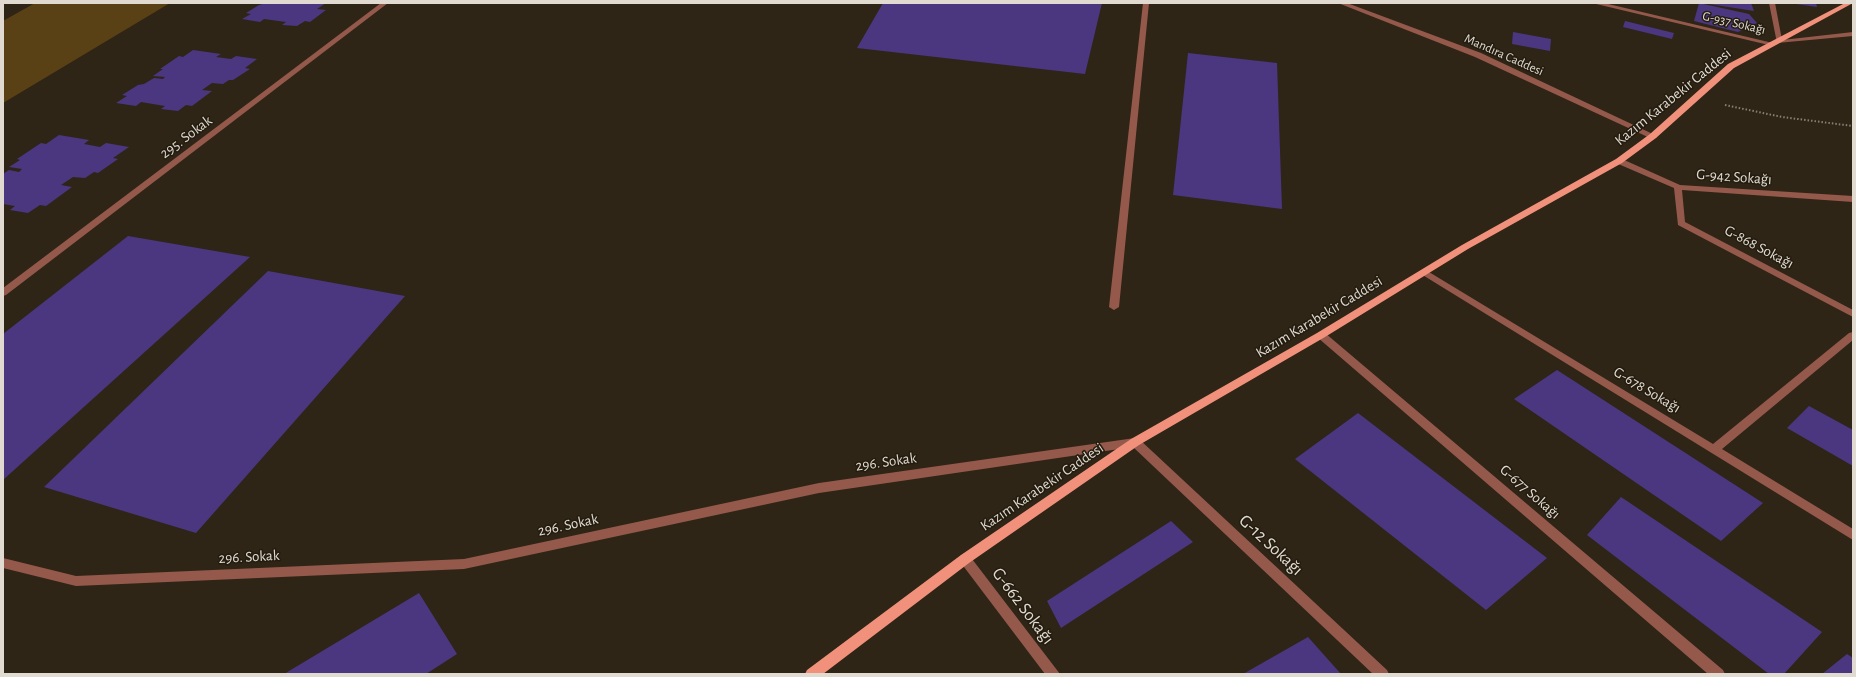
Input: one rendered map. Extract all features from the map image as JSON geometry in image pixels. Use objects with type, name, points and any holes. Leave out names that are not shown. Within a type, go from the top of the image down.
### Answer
[{"type":"main road","name":"Kazım Karabekir Caddesi","points":[[812,674],[965,559],[1135,442],[1321,335],[1424,272],[1619,161],[1653,136],[1731,66],[1850,3]]},
{"type":"street","name":"295. Sokak","points":[[3,293],[385,3]]},
{"type":"street","points":[[1114,307],[1146,3]]},
{"type":"street","name":"Mandıra Caddesi","points":[[1341,3],[1478,55],[1653,136]]},
{"type":"street","name":"G-937 Sokağı","points":[[1595,3],[1776,43],[1853,34]]},
{"type":"street","points":[[1633,3],[1633,12]]},
{"type":"street","points":[[1772,3],[1776,43]]},
{"type":"street","name":"G-942 Sokağı","points":[[1619,161],[1678,187],[1853,199]]},
{"type":"street","name":"G-868 Sokağı","points":[[1678,187],[1682,223],[1853,314]]},
{"type":"street","name":"G-678 Sokağı","points":[[1424,272],[1853,535]]},
{"type":"street","name":"G-677 Sokağı","points":[[1321,335],[1718,674]]},
{"type":"street","points":[[1714,449],[1853,335]]},
{"type":"street","name":"296. Sokak","points":[[3,563],[76,581],[464,564],[818,488],[1135,442]]},
{"type":"street","name":"G-12 Sokağı","points":[[1135,442],[1382,674]]},
{"type":"street","name":"G-662 Sokağı","points":[[965,559],[1053,674]]},
{"type":"path","points":[[1696,98],[1782,117],[1853,126]]},
{"type":"shaded area","points":[[35,3],[170,3],[3,103],[3,21]]},
{"type":"building","points":[[266,3],[326,3],[317,9],[326,10],[310,22],[305,21],[297,26],[282,25],[286,22],[264,19],[260,22],[242,19],[251,14],[246,13],[259,5]]},
{"type":"building","points":[[883,3],[1102,3],[1085,74],[857,48]]},
{"type":"building","points":[[1699,3],[1749,14],[1757,23],[1738,32],[1694,21]]},
{"type":"building","points":[[1751,3],[1754,11],[1709,4]]},
{"type":"building","points":[[1816,3],[1817,7],[1796,4]]},
{"type":"building","points":[[1625,21],[1674,33],[1672,39],[1623,27]]},
{"type":"building","points":[[1513,32],[1551,39],[1550,51],[1512,44]]},
{"type":"building","points":[[193,50],[221,54],[216,57],[231,59],[236,56],[257,59],[245,68],[250,69],[233,80],[229,80],[223,84],[212,83],[202,90],[212,91],[192,106],[186,105],[178,111],[161,109],[165,106],[141,102],[136,106],[116,103],[127,96],[122,95],[138,85],[144,84],[154,78],[163,79],[165,77],[153,76],[163,69],[160,69],[179,56],[183,57]]},
{"type":"building","points":[[1188,53],[1277,63],[1282,209],[1173,195]]},
{"type":"building","points":[[59,135],[89,140],[84,144],[100,147],[106,143],[129,147],[113,158],[118,159],[98,173],[94,172],[85,178],[73,177],[61,185],[72,187],[46,206],[40,205],[28,213],[10,210],[15,206],[3,204],[3,174],[9,170],[19,172],[22,169],[9,167],[20,160],[17,159],[41,143],[46,144]]},
{"type":"building","points":[[128,236],[250,257],[3,480],[3,334]]},
{"type":"building","points":[[268,271],[405,296],[196,533],[44,487]]},
{"type":"building","points":[[1557,370],[1763,503],[1721,541],[1514,399]]},
{"type":"building","points":[[1809,406],[1853,430],[1853,466],[1787,428]]},
{"type":"building","points":[[1358,413],[1547,558],[1486,610],[1295,459]]},
{"type":"building","points":[[1621,497],[1822,632],[1784,674],[1769,674],[1587,535]]},
{"type":"building","points":[[1171,521],[1193,542],[1061,628],[1047,601]]},
{"type":"building","points":[[419,593],[457,654],[426,674],[284,674]]},
{"type":"building","points":[[1308,637],[1341,674],[1243,674]]},
{"type":"building","points":[[1847,654],[1853,658],[1853,674],[1822,674]]}]
